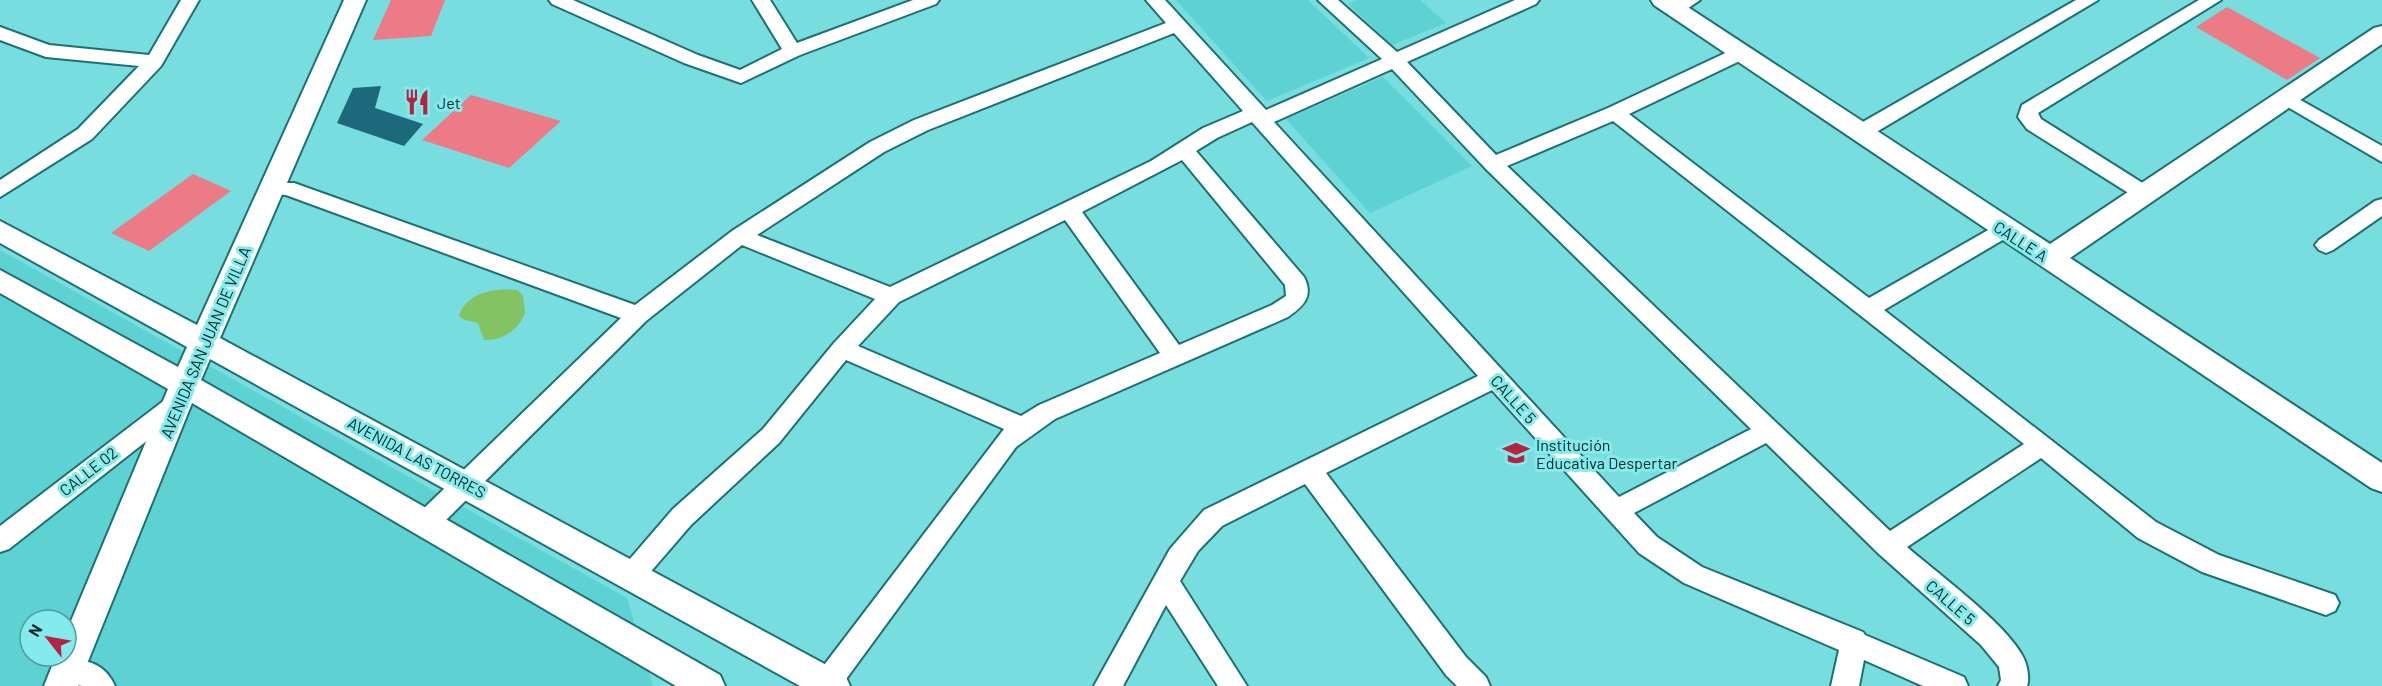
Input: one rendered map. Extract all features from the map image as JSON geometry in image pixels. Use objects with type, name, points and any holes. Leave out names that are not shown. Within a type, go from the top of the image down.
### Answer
[{"type":"street","points":[[0,190],[85,134],[154,62],[190,0]]},
{"type":"street","name":"AVENIDA SAN JUAN DE VILLA","points":[[280,188],[355,0]]},
{"type":"street","name":"AVENIDA SAN JUAN DE VILLA","points":[[80,681],[186,394],[368,0]]},
{"type":"street","points":[[558,0],[691,59],[741,77],[793,51],[930,0]]},
{"type":"street","points":[[761,0],[793,51]]},
{"type":"street","name":"CALLE 5","points":[[1155,0],[1385,259],[1647,545],[1693,575],[1854,641],[1954,686]]},
{"type":"street","name":"CALLE 5","points":[[1328,0],[1395,61],[1493,164],[1768,431],[1888,546],[2006,652],[2014,670],[2012,686]]},
{"type":"street","points":[[632,575],[694,505],[771,436],[842,348],[891,296],[1158,166],[1210,133],[1260,116],[1395,61],[1530,0]]},
{"type":"street","points":[[1861,132],[2089,0]]},
{"type":"street","points":[[2145,194],[2034,124],[2028,117],[2029,110],[2212,0]]},
{"type":"street","name":"CALLE A","points":[[1676,3],[1741,53],[2004,230],[2382,479]]},
{"type":"street","points":[[427,522],[638,315],[739,236],[849,164],[894,138],[1018,86],[1178,25]]},
{"type":"street","points":[[0,33],[46,51],[154,62]]},
{"type":"street","points":[[2048,259],[2289,99],[2382,33]]},
{"type":"street","points":[[1493,164],[1615,113],[1741,53]]},
{"type":"street","points":[[2289,99],[2382,154]]},
{"type":"street","points":[[1615,113],[2042,445],[2129,517],[2165,542],[2211,564],[2326,603]]},
{"type":"street","points":[[829,685],[990,464],[1023,427],[1047,412],[1294,303],[1298,294],[1296,283],[1184,150]]},
{"type":"street","points":[[280,188],[638,315]]},
{"type":"street","points":[[2326,245],[2382,206]]},
{"type":"street","points":[[1069,210],[1175,357]]},
{"type":"street","points":[[1866,310],[2004,230]]},
{"type":"street","name":"AVENIDA LAS TORRES","points":[[0,231],[465,483],[829,685]]},
{"type":"street","points":[[739,236],[891,296]]},
{"type":"street","points":[[0,280],[186,394],[427,522],[708,686]]},
{"type":"street","points":[[842,348],[1023,427]]},
{"type":"street","points":[[1108,686],[1189,543],[1214,518],[1495,378]]},
{"type":"street","name":"CALLE 02","points":[[0,541],[186,394]]},
{"type":"street","points":[[1615,511],[1768,431]]},
{"type":"street","points":[[1888,546],[2042,445]]},
{"type":"street","points":[[1309,470],[1456,666],[1476,686]]},
{"type":"street","points":[[1166,582],[1233,686]]},
{"type":"street","points":[[1845,686],[1854,641]]},
{"type":"shaded area","points":[[391,0],[445,0],[431,36],[373,40]]},
{"type":"shaded area","points":[[1176,0],[1308,0],[1369,58],[1267,101]]},
{"type":"shaded area","points":[[1357,0],[1420,0],[1446,23],[1392,45],[1348,4]]},
{"type":"shaded area","points":[[2227,7],[2320,58],[2287,80],[2196,27]]},
{"type":"shaded area","points":[[1383,77],[1472,166],[1370,213],[1286,119]]},
{"type":"shaded area","points":[[471,95],[561,121],[509,168],[422,140]]},
{"type":"shaded area","points":[[193,174],[231,191],[149,251],[111,233]]},
{"type":"shaded area","points":[[0,250],[627,598],[653,686],[0,686]]},
{"type":"shaded area","points":[[518,290],[523,296],[525,313],[519,325],[497,339],[484,340],[478,323],[462,319],[459,315],[463,307],[476,296],[492,291]]},
{"type":"building","points":[[381,86],[375,108],[423,124],[404,146],[337,123],[353,88]]},
{"type":"place","name":"Jet","points":[[417,102]]},
{"type":"place","name":"Institución Educativa Despertar","points":[[1516,453]]}]
